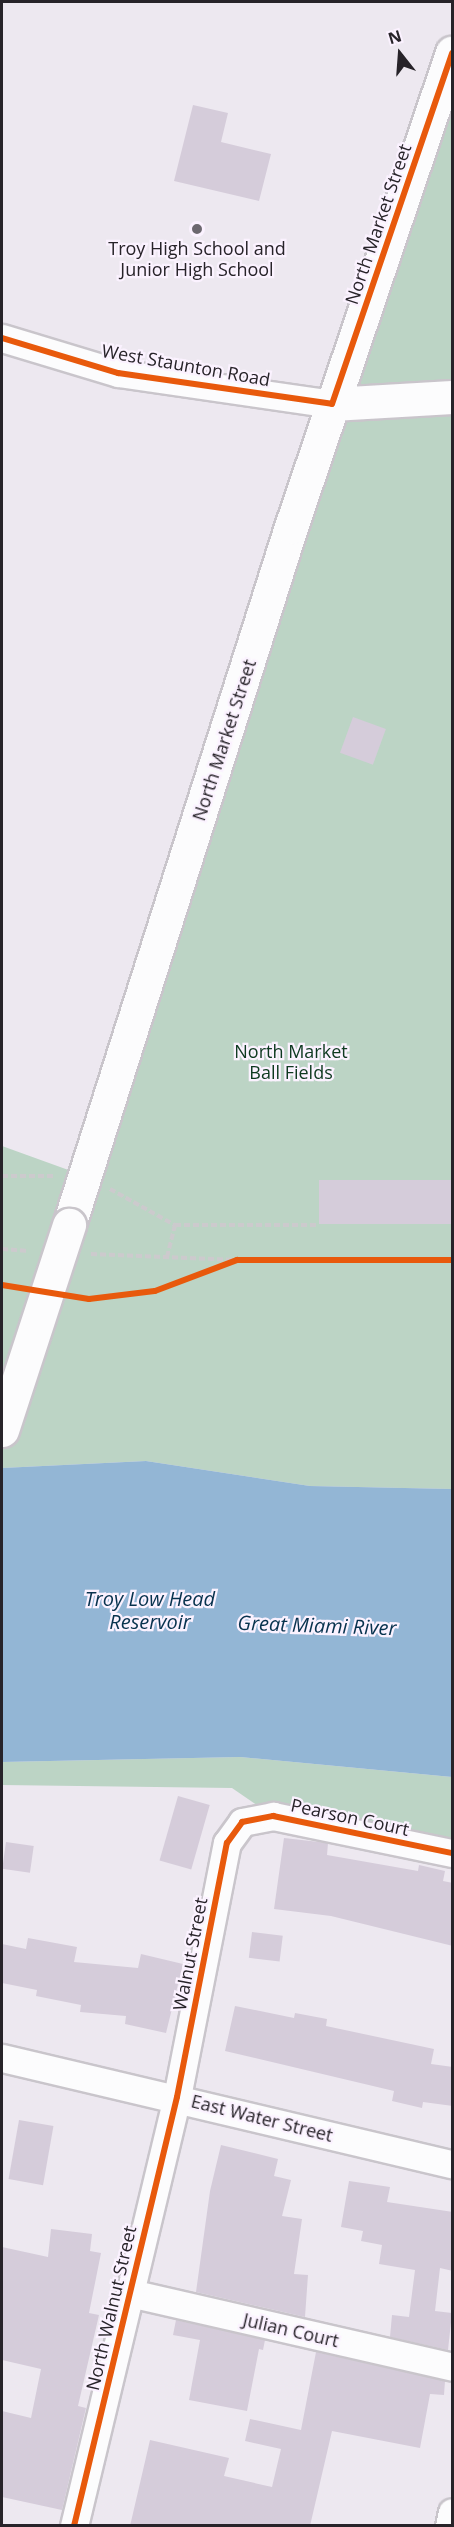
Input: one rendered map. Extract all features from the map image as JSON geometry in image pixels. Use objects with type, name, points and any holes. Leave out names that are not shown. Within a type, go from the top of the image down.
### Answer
[{"type":"main road","name":"North Market Street","points":[[2,1430],[332,404],[453,53]]},
{"type":"main road","points":[[332,404],[453,397]]},
{"type":"street","name":"West Staunton Road","points":[[2,338],[118,373],[332,404]]},
{"type":"street","name":"Pearson Court","points":[[242,1822],[273,1816],[453,1853]]},
{"type":"street","name":"Walnut Street","points":[[177,2097],[227,1843],[242,1822]]},
{"type":"street","name":"East Water Street","points":[[2,2058],[177,2097],[453,2164]]},
{"type":"street","name":"North Walnut Street","points":[[74,2526],[177,2097]]},
{"type":"street","name":"Julian Court","points":[[130,2293],[453,2367]]},
{"type":"street","points":[[449,2526],[453,2512]]},
{"type":"path","points":[[2,1176],[85,1176],[175,1225],[320,1224]]},
{"type":"path","points":[[167,1257],[175,1225]]},
{"type":"path","points":[[2,1249],[41,1252]]},
{"type":"path","points":[[87,1254],[249,1260]]},
{"type":"path","points":[[216,1268],[237,1260]]},
{"type":"green space","name":"North Market Ball Fields","points":[[452,53],[452,1489],[310,1486],[146,1461],[2,1468],[2,1146],[85,1176]]},
{"type":"green space","points":[[240,1757],[452,1777],[452,1853],[273,1816],[232,1788],[2,1785],[2,1762]]},
{"type":"water","name":"Troy Low Head Reservoir","points":[[146,1461],[310,1486],[452,1489],[452,1777],[240,1757],[2,1762],[2,1468]]},
{"type":"building","points":[[193,105],[228,113],[221,142],[271,154],[259,201],[174,181]]},
{"type":"building","points":[[353,717],[386,729],[373,765],[340,753]]},
{"type":"building","points":[[319,1180],[452,1180],[452,1224],[319,1224]]},
{"type":"building","points":[[178,1796],[210,1805],[191,1870],[160,1860]]},
{"type":"building","points":[[284,1838],[328,1843],[327,1855],[418,1871],[419,1865],[445,1871],[443,1881],[453,1883],[453,1946],[331,1916],[274,1909]]},
{"type":"building","points":[[6,1842],[34,1846],[30,1873],[2,1869]]},
{"type":"building","points":[[252,1932],[283,1936],[280,1962],[249,1958]]},
{"type":"building","points":[[28,1938],[77,1947],[74,1962],[138,1968],[141,1954],[183,1964],[166,2033],[125,2024],[126,2016],[80,2012],[81,2005],[36,1996],[37,1990],[2,1983],[2,1944],[26,1949]]},
{"type":"building","points":[[235,2006],[294,2018],[295,2013],[327,2019],[326,2026],[434,2049],[431,2064],[453,2067],[453,2106],[423,2102],[422,2108],[392,2101],[394,2091],[225,2051]]},
{"type":"building","points":[[19,2120],[53,2126],[43,2185],[9,2179]]},
{"type":"building","points":[[221,2145],[278,2159],[274,2176],[291,2180],[282,2216],[302,2219],[294,2274],[308,2275],[305,2317],[196,2292],[210,2191]]},
{"type":"building","points":[[349,2181],[390,2187],[387,2202],[453,2212],[453,2271],[440,2268],[435,2311],[452,2313],[448,2350],[390,2337],[392,2315],[409,2317],[415,2270],[379,2264],[382,2245],[361,2241],[363,2231],[341,2227]]},
{"type":"building","points":[[51,2229],[92,2234],[90,2251],[101,2253],[89,2313],[99,2315],[78,2406],[86,2408],[62,2510],[2,2497],[2,2411],[31,2418],[41,2369],[2,2360],[2,2247],[48,2257]]},
{"type":"building","points":[[176,2320],[265,2340],[263,2350],[259,2349],[247,2411],[189,2400],[200,2340],[173,2335]]},
{"type":"building","points":[[316,2352],[445,2381],[444,2395],[430,2394],[420,2448],[332,2431],[310,2526],[130,2526],[150,2440],[229,2458],[224,2476],[272,2487],[281,2449],[245,2441],[250,2419],[301,2430]]},
{"type":"cycle path","points":[[2,338],[118,373],[332,404],[452,53]]},
{"type":"cycle path","points":[[2,1285],[89,1299],[155,1291],[237,1260],[452,1260]]},
{"type":"cycle path","points":[[74,2526],[177,2097],[227,1843],[242,1822],[273,1816],[452,1853]]},
{"type":"place","name":"Troy High School and Junior High School","points":[[197,229]]},
{"type":"water label","name":"Great Miami River","points":[[317,1625]]}]
